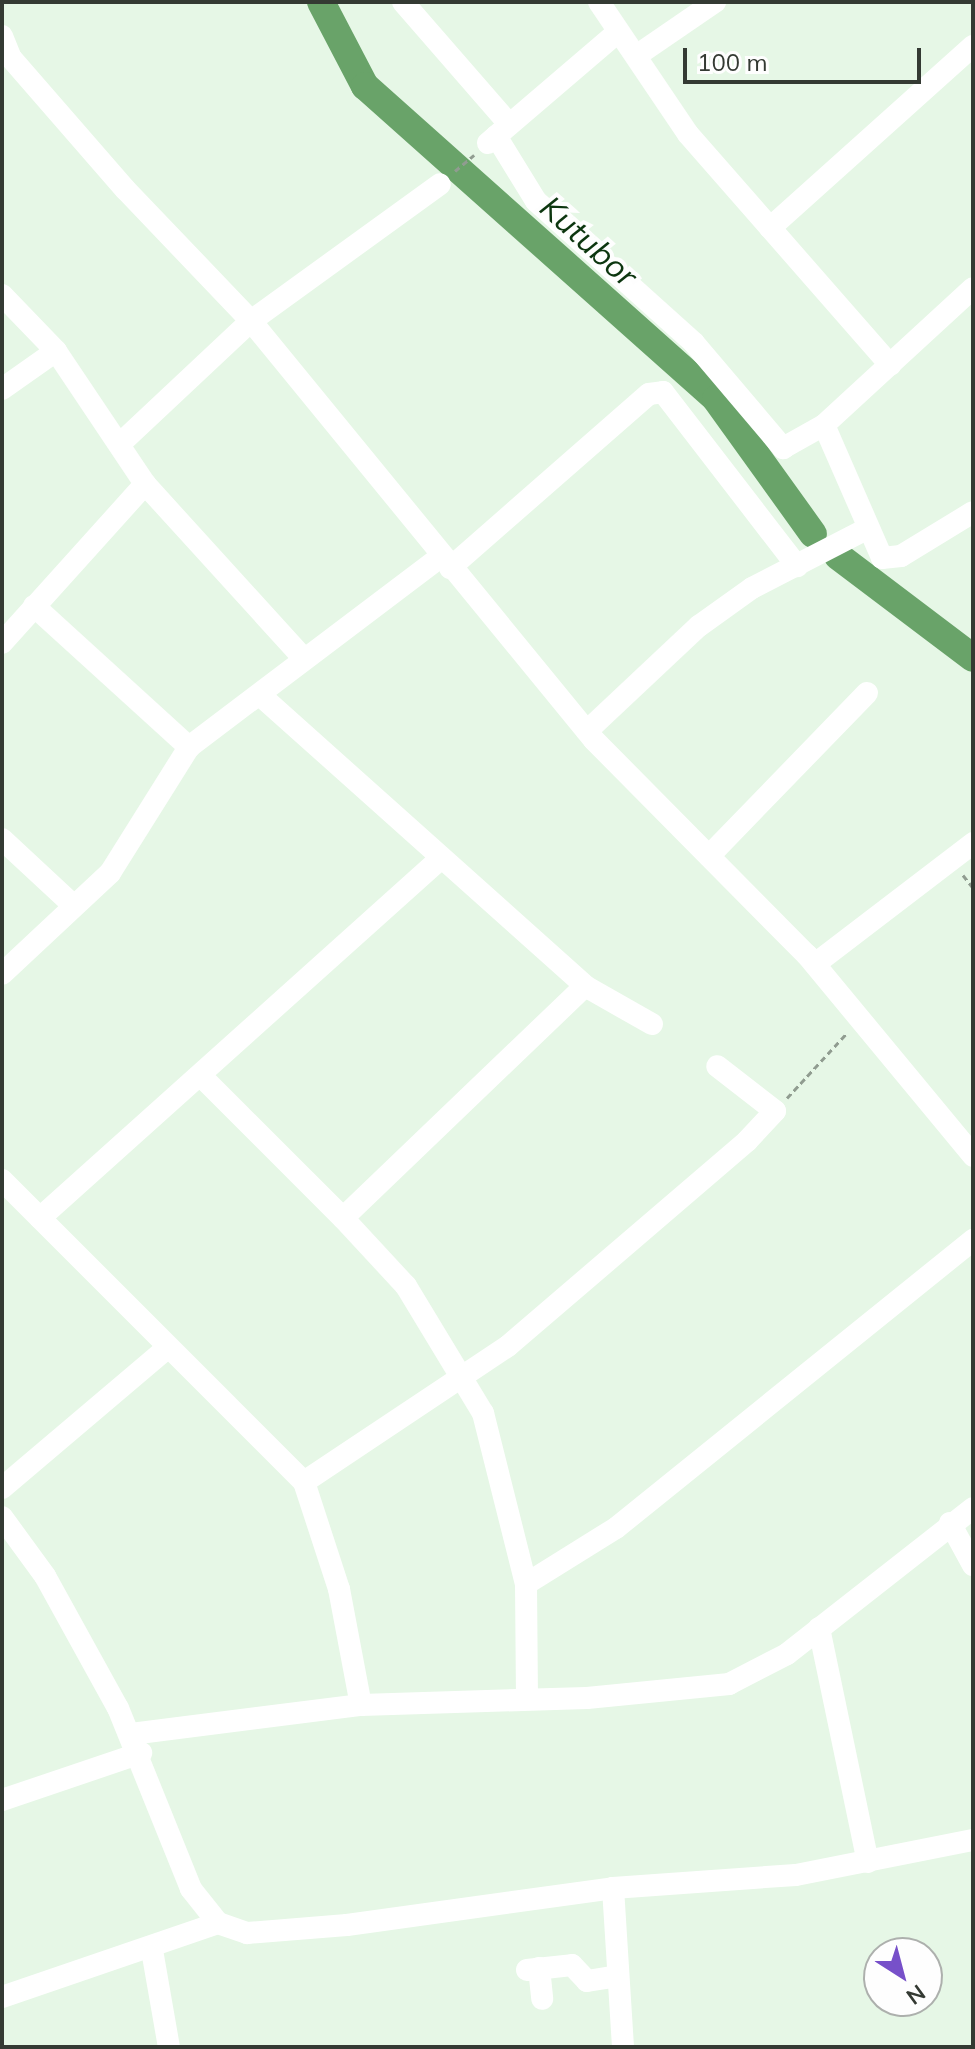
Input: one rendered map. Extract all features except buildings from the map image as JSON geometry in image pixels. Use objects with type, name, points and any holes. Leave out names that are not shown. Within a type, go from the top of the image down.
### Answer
[{"type":"street","points":[[403,2],[498,134],[536,201],[694,343],[776,445],[790,447],[824,425],[973,288]]},
{"type":"street","points":[[599,2],[688,134],[890,365]]},
{"type":"street","points":[[636,56],[715,2]]},
{"type":"street","points":[[498,134],[618,32]]},
{"type":"street","points":[[2,36],[7,61],[251,321],[444,563],[587,731],[815,964],[973,1156]]},
{"type":"street","points":[[770,228],[973,46]]},
{"type":"street","points":[[123,441],[251,321],[440,184]]},
{"type":"street","points":[[2,295],[56,351],[123,441],[145,484],[304,659]]},
{"type":"street","points":[[2,389],[56,351]]},
{"type":"street","points":[[2,974],[132,847],[189,747],[304,659],[444,563],[649,394],[663,392],[797,566]]},
{"type":"street","points":[[824,425],[882,558],[892,560],[973,512]]},
{"type":"street","points":[[2,643],[145,484]]},
{"type":"street","points":[[587,731],[699,626],[797,566],[868,528]]},
{"type":"street","points":[[34,606],[189,747]]},
{"type":"street","points":[[709,856],[867,693]]},
{"type":"street","points":[[260,695],[439,860],[585,986],[652,1024]]},
{"type":"street","points":[[2,839],[74,906]]},
{"type":"street","points":[[815,964],[973,843]]},
{"type":"street","points":[[40,1218],[439,860]]},
{"type":"street","points":[[343,1218],[585,986]]},
{"type":"street","points":[[304,1482],[464,1374],[552,1309],[775,1111],[717,1066]]},
{"type":"street","points":[[201,1076],[343,1218],[406,1286],[464,1374],[483,1413],[526,1584],[527,1698]]},
{"type":"street","points":[[2,1180],[304,1482],[339,1589],[361,1705]]},
{"type":"street","points":[[526,1584],[616,1528],[973,1240]]},
{"type":"street","points":[[2,1488],[167,1348]]},
{"type":"street","points":[[2,1800],[136,1744],[361,1705],[527,1698],[729,1684],[819,1628],[973,1508]]},
{"type":"street","points":[[2,1517],[45,1576],[136,1744],[191,1889],[218,1923],[247,1933],[347,1925],[613,1888],[868,1862],[973,1840]]},
{"type":"street","points":[[950,1523],[973,1565]]},
{"type":"street","points":[[819,1628],[868,1862]]},
{"type":"street","points":[[613,1888],[623,2047]]},
{"type":"street","points":[[2,1997],[152,1950],[218,1923]]},
{"type":"street","points":[[152,1950],[169,2047]]},
{"type":"street","points":[[542,1999],[533,1969],[576,1965],[587,1981],[618,1976]]},
{"type":"path","points":[[440,184],[498,134]]},
{"type":"path","points":[[775,1111],[861,1019]]},
{"type":"waterway","name":"Kutubor","points":[[321,2],[365,86],[716,399],[813,534]]},
{"type":"waterway","name":"Kutubor","points":[[838,556],[973,658]]}]
